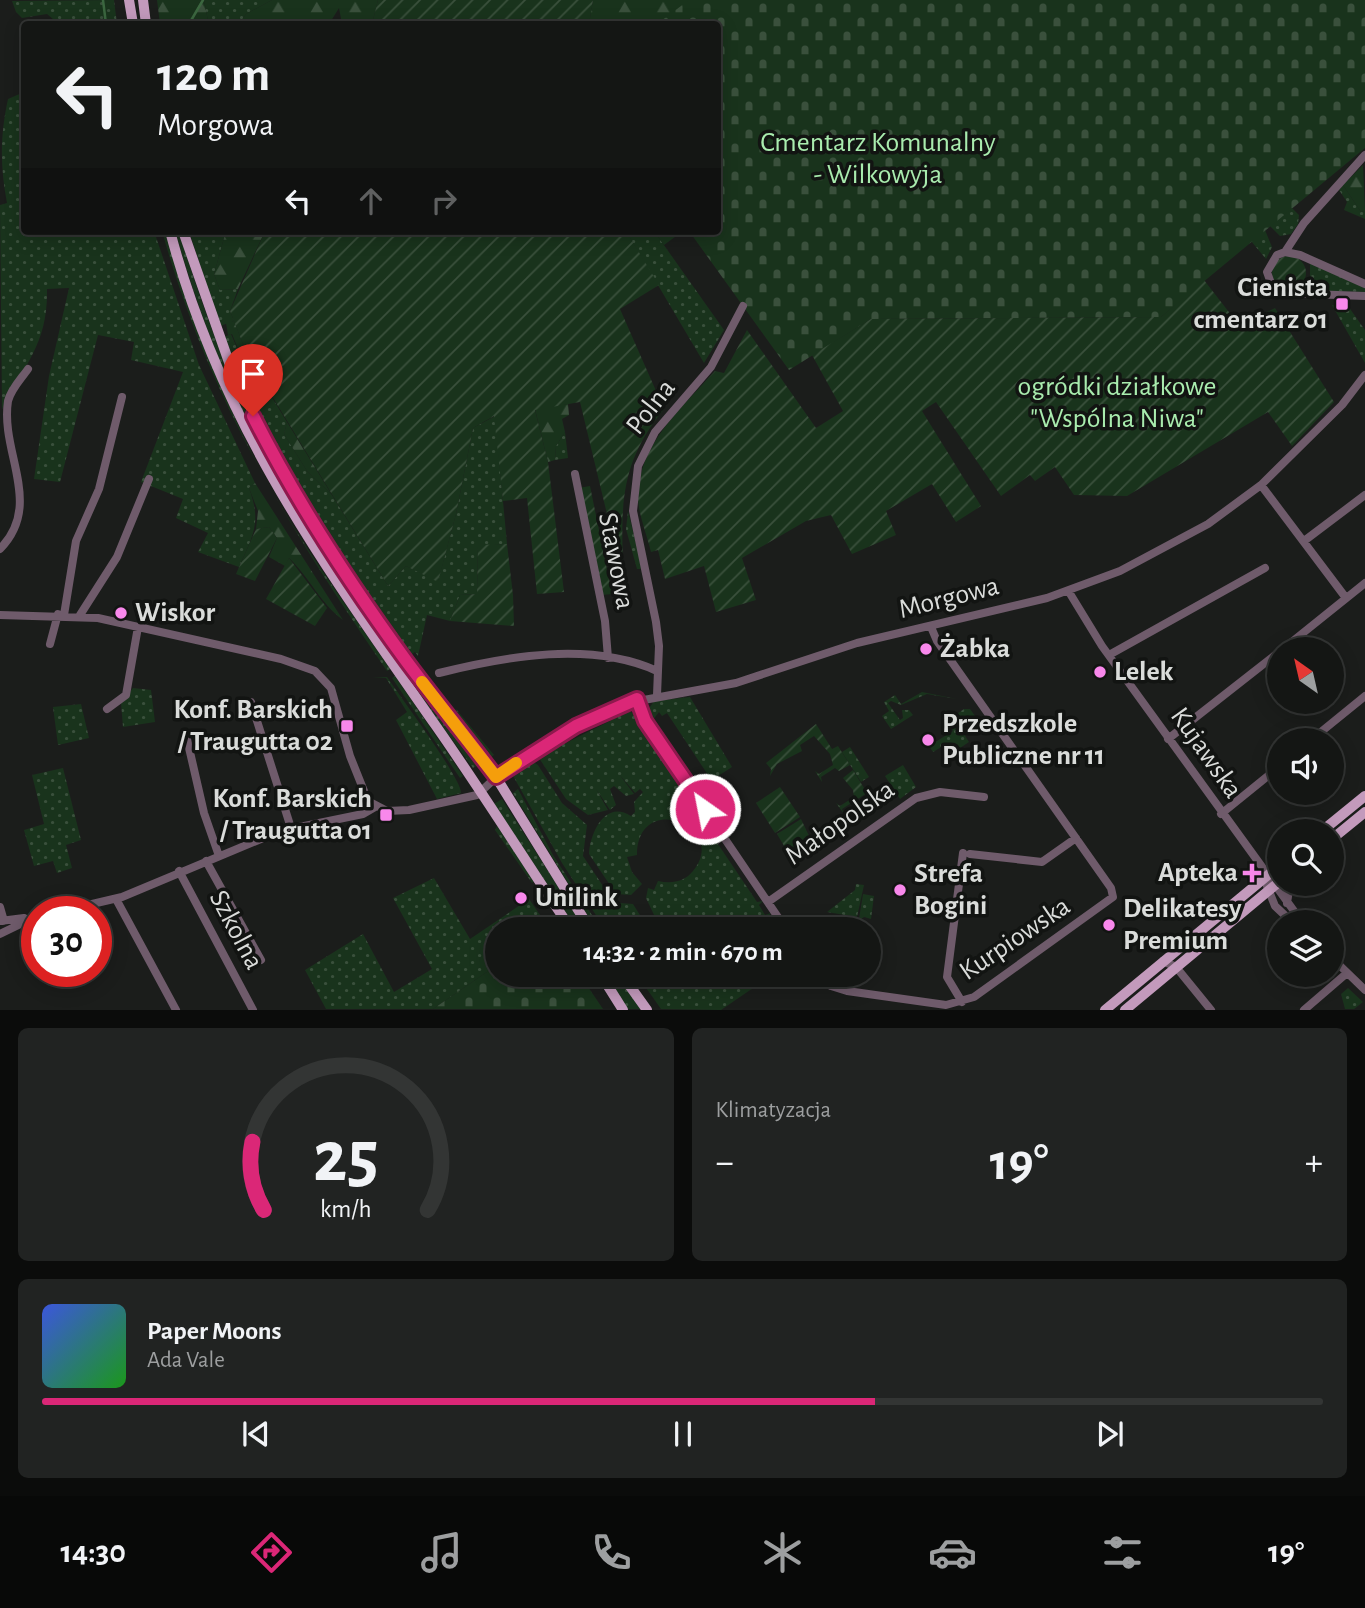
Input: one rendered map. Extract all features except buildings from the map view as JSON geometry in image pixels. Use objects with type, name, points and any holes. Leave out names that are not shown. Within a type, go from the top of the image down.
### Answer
[{"type":"main road","points":[[129,0],[132,21]]},
{"type":"main road","points":[[143,0],[146,21]]},
{"type":"main road","points":[[171,235],[211,352],[261,461],[316,552],[563,917]]},
{"type":"main road","points":[[184,235],[231,368],[291,488],[406,661],[496,777],[583,917]]},
{"type":"main road","points":[[1337,819],[1365,796]]},
{"type":"main road","points":[[1344,829],[1365,812]]},
{"type":"main road","points":[[1104,1010],[1266,876]]},
{"type":"main road","points":[[1125,1010],[1267,892]]},
{"type":"main road","points":[[609,987],[623,1010]]},
{"type":"main road","points":[[631,987],[647,1010]]},
{"type":"street","points":[[1365,155],[1304,223],[1285,252],[1274,258],[1267,272],[1270,283],[1278,292],[1365,296]]},
{"type":"street","points":[[1285,252],[1300,254],[1365,284]]},
{"type":"street","name":"Polna","points":[[657,695],[656,622],[634,519],[638,466],[655,432],[711,367],[743,306]]},
{"type":"street","points":[[0,549],[15,526],[19,488],[8,454],[8,402],[28,369]]},
{"type":"street","name":"Morgowa","points":[[481,792],[496,777],[576,726],[637,699],[736,683],[834,650],[1069,592],[1163,549],[1221,515],[1261,485],[1342,405],[1365,375]]},
{"type":"street","points":[[50,644],[61,615],[76,541],[99,489],[122,397]]},
{"type":"street","name":"Stawowa","points":[[575,474],[605,621],[608,658]]},
{"type":"street","points":[[80,615],[117,557],[149,479]]},
{"type":"street","points":[[1261,485],[1346,598]]},
{"type":"street","points":[[1304,541],[1365,495]]},
{"type":"street","points":[[1109,655],[1265,568]]},
{"type":"street","points":[[1298,637],[1365,583]]},
{"type":"street","name":"Kujawska","points":[[1069,592],[1076,609],[1266,876]]},
{"type":"street","points":[[0,615],[80,615],[292,662],[320,674],[331,688],[363,790],[375,807],[390,811],[410,810],[463,800],[481,792]]},
{"type":"street","points":[[107,709],[126,695],[138,627]]},
{"type":"street","points":[[931,627],[1076,838],[1042,862],[1023,863],[967,853],[947,977],[962,1002]]},
{"type":"street","points":[[439,673],[568,654],[608,658],[657,671]]},
{"type":"street","points":[[1168,738],[1267,662]]},
{"type":"street","points":[[1326,728],[1365,696]]},
{"type":"street","points":[[637,699],[645,721],[778,917]]},
{"type":"street","points":[[251,702],[291,828]]},
{"type":"street","points":[[187,739],[204,813],[219,856]]},
{"type":"street","points":[[1221,814],[1267,777]]},
{"type":"street","name":"Małopolska","points":[[768,902],[916,798],[940,792],[984,797]]},
{"type":"street","points":[[112,900],[291,828],[363,814],[375,807]]},
{"type":"street","name":"Kurpiowska","points":[[834,987],[946,1005],[962,1002],[990,986],[1113,897],[1111,888],[1076,838]]},
{"type":"street","points":[[206,861],[261,960]]},
{"type":"street","name":"Szkolna","points":[[179,871],[253,1010]]},
{"type":"street","points":[[1274,896],[1275,906]]},
{"type":"street","points":[[1281,896],[1293,910]]},
{"type":"street","points":[[1287,903],[1288,896]]},
{"type":"street","points":[[116,899],[176,1010]]},
{"type":"street","points":[[1250,905],[1267,903],[1279,910]]},
{"type":"street","points":[[0,907],[2,921],[21,918]]},
{"type":"street","points":[[0,934],[21,923]]},
{"type":"street","points":[[1163,961],[1175,967],[1211,1010]]},
{"type":"street","points":[[1344,970],[1365,990]]},
{"type":"street","points":[[1304,1010],[1347,973]]},
{"type":"green space","points":[[114,0],[117,21],[55,21],[47,14],[22,18],[16,12],[12,1]]},
{"type":"green space","points":[[157,0],[204,0],[208,21],[160,21]]},
{"type":"green space","points":[[204,0],[272,0],[246,14],[241,21],[208,21]]},
{"type":"green space","points":[[272,0],[378,0],[373,21],[341,21],[339,8],[331,21],[241,21],[246,14]]},
{"type":"green space","points":[[378,0],[593,0],[590,21],[373,21]]},
{"type":"green space","points":[[593,0],[690,0],[662,21],[590,21]]},
{"type":"green space","name":"Cmentarz Komunalny - Wilkowyja","points":[[689,0],[1365,0],[1365,148],[1161,317],[871,319],[789,370],[692,235],[721,235],[721,21],[661,21]]},
{"type":"green space","points":[[21,93],[21,235],[155,235],[199,365],[255,483],[249,488],[255,511],[254,529],[239,567],[198,552],[208,533],[176,518],[183,499],[141,482],[183,372],[131,360],[134,342],[98,335],[60,482],[34,479],[49,376],[69,288],[47,289],[44,324],[39,339],[2,409],[0,205],[7,203],[2,138],[8,99]]},
{"type":"green space","points":[[1363,165],[1365,211],[1361,212],[1343,185]]},
{"type":"green space","points":[[1343,185],[1361,212],[1365,211],[1365,219],[1344,210],[1347,202],[1339,190]]},
{"type":"green space","points":[[1292,208],[1299,215],[1298,224],[1291,234],[1280,236],[1270,226]]},
{"type":"green space","points":[[1265,230],[1272,247],[1266,259],[1251,241]]},
{"type":"green space","points":[[163,235],[167,235],[185,293],[220,384],[259,468],[228,407],[203,351]]},
{"type":"green space","points":[[176,235],[180,235],[228,370],[259,436],[294,501],[401,661],[397,664],[334,571],[259,448],[218,357]]},
{"type":"green space","points":[[190,235],[225,235],[214,274],[220,290],[238,289],[230,311],[234,321],[220,326]]},
{"type":"green space","points":[[225,235],[263,235],[238,289],[220,290],[214,274]]},
{"type":"green space","points":[[263,235],[628,235],[659,285],[620,309],[664,409],[639,447],[627,483],[623,522],[623,567],[620,568],[580,402],[535,410],[548,462],[564,592],[537,594],[527,498],[503,501],[494,416],[473,428],[456,514],[438,582],[406,566],[388,586],[248,357],[230,311]]},
{"type":"green space","points":[[628,235],[657,235],[724,330],[704,363]]},
{"type":"green space","points":[[657,235],[678,235],[664,245]]},
{"type":"green space","points":[[1289,256],[1301,261],[1306,273],[1301,285],[1289,290],[1277,285],[1272,273],[1277,261]]},
{"type":"green space","points":[[1310,263],[1365,288],[1365,292],[1304,290],[1310,281]]},
{"type":"green space","name":"ogródki działkowe \"Wspólna Niwa\"","points":[[1204,280],[1232,316],[1257,317],[1275,308],[1334,402],[1292,446],[1268,412],[1127,496],[1074,495],[1055,467],[1035,481],[1030,475],[1001,496],[936,402],[922,411],[981,506],[956,522],[932,484],[886,511],[896,535],[852,554],[831,515],[806,521],[742,558],[756,600],[716,612],[704,566],[665,579],[658,550],[651,552],[641,519],[638,499],[645,461],[653,445],[676,414],[715,371],[724,373],[747,330],[816,428],[843,411],[812,355],[871,319],[1161,317]]},
{"type":"green space","points":[[1332,305],[1348,306],[1365,330],[1365,363]]},
{"type":"green space","points":[[234,321],[248,357],[265,386],[253,385],[232,334],[228,335],[226,323]]},
{"type":"green space","points":[[231,334],[253,385],[265,386],[287,422],[284,434],[307,471],[332,495],[388,586],[406,566],[438,581],[456,514],[473,428],[495,416],[507,544],[478,546],[477,594],[460,595],[450,621],[427,615],[418,656],[415,652],[409,656],[289,474],[224,337]]},
{"type":"green space","points":[[568,404],[569,415],[562,419],[565,432],[556,446],[555,460],[548,462],[535,409]]},
{"type":"green space","points":[[287,422],[332,495],[307,471],[284,434]]},
{"type":"green space","points":[[565,432],[568,458],[555,460],[556,446]]},
{"type":"green space","points":[[255,483],[343,620],[328,606],[289,558],[285,566],[269,557],[277,538],[269,527],[256,529],[258,511],[249,488]]},
{"type":"green space","points":[[590,486],[612,594],[602,595],[579,488]]},
{"type":"green space","points":[[280,505],[390,669],[387,671],[317,566]]},
{"type":"green space","points":[[628,511],[642,568],[640,569],[637,569],[626,529]]},
{"type":"green space","points":[[269,527],[277,538],[255,581],[236,574],[256,529]]},
{"type":"green space","points":[[507,544],[514,626],[450,621],[460,595],[477,594],[478,545]]},
{"type":"green space","points":[[289,558],[327,608],[315,626],[266,599]]},
{"type":"green space","points":[[406,668],[480,764],[473,768],[402,671]]},
{"type":"green space","points":[[395,676],[463,776],[460,778],[392,678]]},
{"type":"green space","points":[[387,677],[452,772],[461,793],[437,799],[396,720],[407,712],[386,678],[373,678]]},
{"type":"green space","points":[[133,688],[151,690],[155,722],[123,727],[121,703]]},
{"type":"green space","points":[[922,692],[957,699],[927,694],[901,705],[891,701],[888,703],[900,720],[903,718],[902,710],[909,710],[913,715],[891,729],[882,716],[889,711],[884,702],[895,695],[901,704]]},
{"type":"green space","points":[[690,697],[732,767],[715,778],[717,782],[700,791],[697,787],[710,778],[667,713],[662,716],[659,712],[652,721],[648,710],[654,701]]},
{"type":"green space","points":[[81,704],[89,738],[58,745],[53,707]]},
{"type":"green space","points":[[456,709],[494,755],[488,759],[454,715]]},
{"type":"green space","points":[[627,709],[640,719],[700,809],[697,813],[757,902],[763,901],[759,905],[765,915],[771,913],[768,917],[655,917],[646,898],[648,888],[654,890],[658,881],[686,878],[701,855],[700,840],[692,829],[679,822],[664,820],[651,824],[641,835],[637,855],[627,857],[632,872],[642,884],[631,895],[616,894],[589,854],[592,837],[607,815],[622,812],[631,816],[635,812],[634,802],[643,792],[640,789],[635,793],[619,774],[634,794],[626,796],[614,786],[610,789],[616,805],[610,810],[596,789],[608,810],[588,815],[566,799],[538,754],[558,742],[564,744],[610,721],[612,714]]},
{"type":"green space","points":[[964,709],[970,709],[978,720],[962,731],[969,742],[954,752],[948,743],[933,752],[929,746],[953,731],[941,713],[946,710],[951,718]]},
{"type":"green space","points":[[816,724],[832,749],[838,746],[850,765],[839,771],[835,768],[821,777],[822,782],[815,771],[819,774],[833,765],[830,754],[814,736],[800,745],[802,751],[777,764],[770,776],[771,769],[766,763]]},
{"type":"green space","points":[[850,747],[869,777],[861,782],[842,752]]},
{"type":"green space","points":[[530,760],[538,765],[562,803],[587,825],[583,856],[611,898],[619,903],[633,904],[641,917],[597,917],[562,863],[512,774]]},
{"type":"green space","points":[[903,765],[916,787],[900,799],[885,776]]},
{"type":"green space","points":[[63,768],[81,840],[66,845],[72,868],[57,873],[53,861],[34,866],[24,830],[44,824],[32,775]]},
{"type":"green space","points":[[853,770],[867,793],[842,809],[844,814],[836,803],[840,806],[854,797],[853,790],[843,778]]},
{"type":"green space","points":[[719,785],[724,791],[707,803],[702,794]]},
{"type":"green space","points":[[780,787],[800,817],[775,833],[756,803]]},
{"type":"green space","points":[[518,789],[553,855],[593,917],[589,917],[513,793]]},
{"type":"green space","points":[[502,799],[577,917],[569,917],[494,804]]},
{"type":"green space","points":[[801,819],[811,840],[814,839],[817,844],[809,849],[802,839],[795,844],[801,853],[793,859],[790,849],[787,851],[777,834]]},
{"type":"green space","points":[[497,826],[534,881],[532,883],[495,830]]},
{"type":"green space","points":[[434,878],[470,939],[485,929],[485,973],[433,1009],[326,1009],[305,970],[363,934],[394,992],[432,969],[393,898]]},
{"type":"green space","points":[[856,884],[864,885],[857,917],[827,912],[855,890]]},
{"type":"green space","points":[[863,894],[874,896],[871,917],[859,917]]},
{"type":"green space","points":[[529,899],[541,917],[502,917]]},
{"type":"green space","points":[[485,973],[485,987],[588,987],[603,1009],[433,1009]]},
{"type":"green space","points":[[614,987],[625,987],[641,1009],[628,1009]]},
{"type":"green space","points":[[645,987],[755,987],[721,1010],[661,1009]]},
{"type":"green space","points":[[1348,988],[1363,1002],[1354,1009],[1345,1009],[1341,994]]},
{"type":"waterway","points":[[103,0],[106,21]]},
{"type":"waterway","points":[[191,21],[203,0]]},
{"type":"slow traffic","points":[[422,682],[496,777],[516,763]]},
{"type":"place","name":"Cienista cmentarz 01","points":[[1342,304]]},
{"type":"place","name":"Wiskor","points":[[121,613]]},
{"type":"place","name":"Żabka","points":[[926,649]]},
{"type":"place","name":"Lelek","points":[[1100,672]]},
{"type":"place","name":"Konf. Barskich / Traugutta 02","points":[[347,726]]},
{"type":"place","name":"Przedszkole Publiczne nr 11","points":[[928,740]]},
{"type":"place","name":"Konf. Barskich / Traugutta 01","points":[[386,815]]},
{"type":"place","name":"Apteka","points":[[1252,873]]},
{"type":"place","name":"Strefa Bogini","points":[[900,890]]},
{"type":"place","name":"Unilink","points":[[521,898]]},
{"type":"place","name":"Delikatesy Premium","points":[[1109,925]]},
{"type":"route","points":[[253,416],[291,488],[336,559],[406,661],[496,777],[576,726],[608,709],[637,699],[645,721],[705,809]]}]
